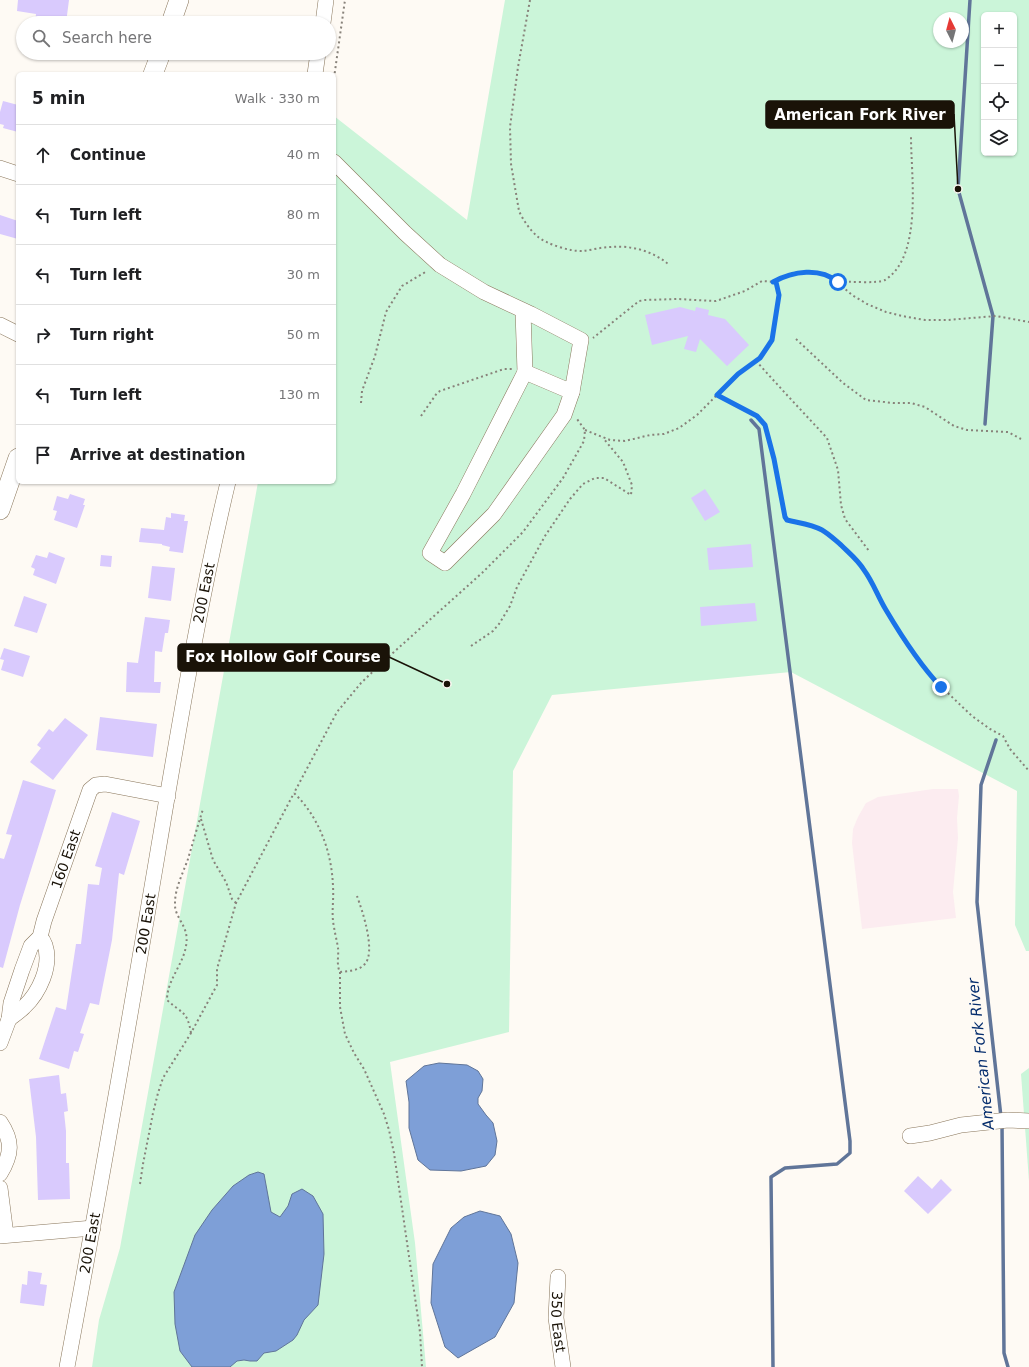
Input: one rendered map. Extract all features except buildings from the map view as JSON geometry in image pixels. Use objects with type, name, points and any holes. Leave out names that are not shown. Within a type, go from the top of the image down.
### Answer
[{"type":"main road","points":[[173,16],[179,0]]},
{"type":"main road","points":[[154,72],[158,60]]},
{"type":"main road","points":[[0,510],[4,487],[16,462]]},
{"type":"street","points":[[324,16],[326,0]]},
{"type":"street","points":[[315,72],[317,60]]},
{"type":"street","points":[[336,164],[399,228],[440,265],[484,292],[523,310],[581,340],[572,392],[564,415],[494,514],[445,563],[430,553],[463,494],[525,372],[523,310]]},
{"type":"street","points":[[0,168],[16,173]]},
{"type":"street","points":[[0,325],[16,333]]},
{"type":"street","points":[[525,372],[572,392]]},
{"type":"street","name":"200 East","points":[[67,1367],[93,1228],[205,591],[218,523],[228,484]]},
{"type":"street","name":"160 East","points":[[0,1043],[9,1019],[11,1003],[30,946],[40,937],[44,921],[90,790],[96,785],[105,784],[168,796]]},
{"type":"street","points":[[9,1019],[24,1007],[36,992],[42,980],[46,956],[45,945],[40,937]]},
{"type":"street","points":[[910,1136],[930,1133],[952,1127],[1022,1120]]},
{"type":"street","points":[[0,1122],[6,1130],[10,1142],[6,1163],[0,1174]]},
{"type":"street","points":[[0,1188],[3,1236],[93,1228]]},
{"type":"street","name":"350 East","points":[[558,1276],[556,1318],[563,1367]]},
{"type":"path","points":[[335,72],[345,0]]},
{"type":"path","points":[[530,0],[518,67],[510,127],[511,164],[521,216],[537,236],[544,241],[571,250],[583,251],[611,247],[625,247],[654,254],[668,264]]},
{"type":"path","points":[[838,282],[883,280],[896,270],[903,258],[908,242],[912,212],[911,137]]},
{"type":"path","points":[[361,404],[362,391],[375,356],[386,312],[392,300],[402,286],[440,265]]},
{"type":"path","points":[[773,282],[795,272],[814,273],[831,276],[852,295],[867,304],[886,312],[902,316],[925,320],[948,320],[996,316],[1029,322]]},
{"type":"path","points":[[574,414],[585,430],[610,440],[625,442],[650,435],[664,434],[679,428],[697,415],[738,374],[760,358],[772,340],[779,295],[776,282],[762,281],[745,291],[716,301],[677,299],[639,301],[596,336],[588,340],[581,340]]},
{"type":"path","points":[[796,339],[843,383],[866,400],[911,403],[925,407],[954,426],[967,430],[1008,432],[1021,439]]},
{"type":"path","points":[[756,361],[827,438],[838,470],[841,505],[845,519],[869,551]]},
{"type":"path","points":[[421,416],[440,391],[504,369],[510,368],[525,372]]},
{"type":"path","points":[[717,395],[757,416],[765,425],[774,459],[785,517],[787,520],[811,525],[822,530],[831,536],[855,558],[871,580],[884,608],[902,638],[931,677],[972,716],[1003,736],[1010,749],[1029,771]]},
{"type":"path","points":[[140,1184],[158,1093],[163,1078],[191,1033],[217,986],[217,969],[236,903],[337,712],[361,684],[385,660],[482,573],[523,532],[573,461],[584,441],[585,430]]},
{"type":"path","points":[[471,646],[493,631],[499,624],[510,606],[517,587],[545,536],[583,484],[595,478],[604,478],[631,495],[632,485],[623,462],[603,437]]},
{"type":"path","points":[[294,792],[316,822],[325,841],[330,860],[333,882],[334,927],[339,952],[338,969],[340,972],[340,1007],[345,1034],[364,1070],[384,1114],[390,1137],[420,1332],[422,1367]]},
{"type":"path","points":[[191,1033],[188,1019],[182,1011],[168,1000],[167,992],[186,948],[187,937],[185,928],[176,912],[175,903],[181,878],[203,809]]},
{"type":"path","points":[[200,818],[213,860],[226,882],[232,899],[236,903]]},
{"type":"path","points":[[340,972],[354,970],[364,965],[368,959],[369,949],[367,934],[357,896]]},
{"type":"shaded area","points":[[933,789],[958,789],[958,838],[953,892],[956,918],[862,929],[852,843],[853,829],[858,817],[866,803],[878,797]]},
{"type":"green space","points":[[505,0],[1029,0],[1029,951],[1026,951],[1015,925],[1017,791],[791,672],[552,695],[513,771],[509,1032],[390,1062],[415,1243],[426,1367],[92,1367],[99,1320],[120,1248],[258,484],[336,484],[336,118],[467,220]]},
{"type":"green space","points":[[1029,1068],[1029,1181],[1021,1074]]},
{"type":"water","points":[[439,1063],[467,1065],[478,1071],[483,1079],[482,1091],[478,1098],[478,1104],[493,1123],[497,1141],[495,1155],[486,1166],[461,1171],[430,1170],[418,1160],[409,1128],[409,1102],[406,1081],[424,1066]]},
{"type":"water","points":[[258,1172],[264,1174],[271,1212],[280,1217],[288,1206],[292,1194],[302,1189],[313,1196],[323,1214],[324,1254],[318,1305],[304,1320],[293,1340],[276,1351],[264,1353],[257,1361],[237,1361],[230,1367],[192,1367],[180,1351],[175,1324],[174,1292],[195,1235],[212,1210],[233,1186],[249,1175]]},
{"type":"water","points":[[480,1211],[500,1216],[511,1234],[518,1263],[514,1303],[495,1337],[458,1358],[445,1347],[431,1303],[433,1264],[451,1228],[464,1217]]},
{"type":"waterway","name":"American Fork River","points":[[970,0],[958,189],[993,316],[985,424]]},
{"type":"waterway","points":[[751,420],[759,429],[850,1141],[850,1153],[837,1164],[785,1168],[771,1177],[773,1367]]},
{"type":"waterway","name":"American Fork River","points":[[996,740],[981,785],[977,902],[1001,1117]]},
{"type":"waterway","name":"American Fork River","points":[[1002,1124],[1004,1353],[1008,1367]]},
{"type":"place","name":"American Fork River","points":[[958,189]]},
{"type":"place","name":"Fox Hollow Golf Course","points":[[447,684]]},
{"type":"route","points":[[838,282],[831,276],[795,272],[773,282],[776,282],[779,295],[772,340],[760,358],[738,374],[717,395],[757,416],[765,425],[774,459],[785,517],[787,520],[811,525],[822,530],[831,536],[855,558],[874,586],[884,608],[902,638],[931,677],[941,687]]}]
